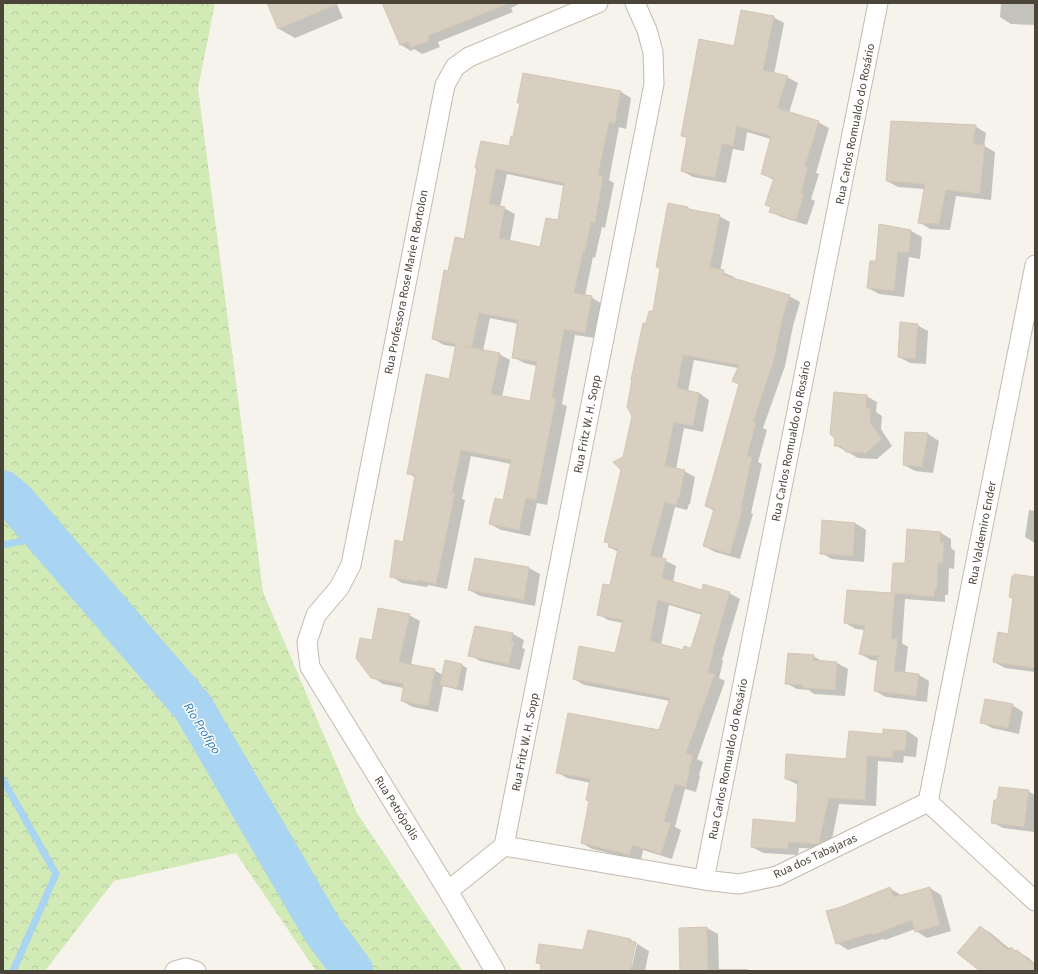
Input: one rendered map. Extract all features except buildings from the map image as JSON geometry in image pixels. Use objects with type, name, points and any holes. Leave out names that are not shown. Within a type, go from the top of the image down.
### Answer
[{"type":"street","name":"Rua Professora Rose Marie R Bortolon","points":[[307,642],[316,615],[339,588],[351,565],[445,85],[455,68],[469,57],[598,3]]},
{"type":"street","name":"Rua Fritz W. H. Sopp","points":[[504,846],[654,84],[653,52],[647,30],[635,3]]},
{"type":"street","name":"Rua Carlos Romualdo do Rosário","points":[[704,880],[878,3]]},
{"type":"street","name":"Rua Valdemiro Ender","points":[[928,802],[1035,265]]},
{"type":"street","name":"Rua Petrópolis","points":[[307,642],[310,668],[448,891],[494,971]]},
{"type":"street","name":"Rua dos Tabajaras","points":[[504,846],[704,880],[739,884],[777,876],[928,802]]},
{"type":"street","points":[[928,802],[1035,901]]},
{"type":"street","points":[[448,891],[504,846]]},
{"type":"green space","points":[[3,3],[215,3],[198,88],[263,592],[357,813],[463,971],[316,971],[236,853],[114,881],[45,971],[3,971]]},
{"type":"waterway","name":"Rio Profipo","points":[[3,491],[14,500],[193,707],[322,929],[353,971]]},
{"type":"waterway","points":[[3,545],[45,536]]},
{"type":"waterway","points":[[3,780],[56,874],[13,971]]}]
